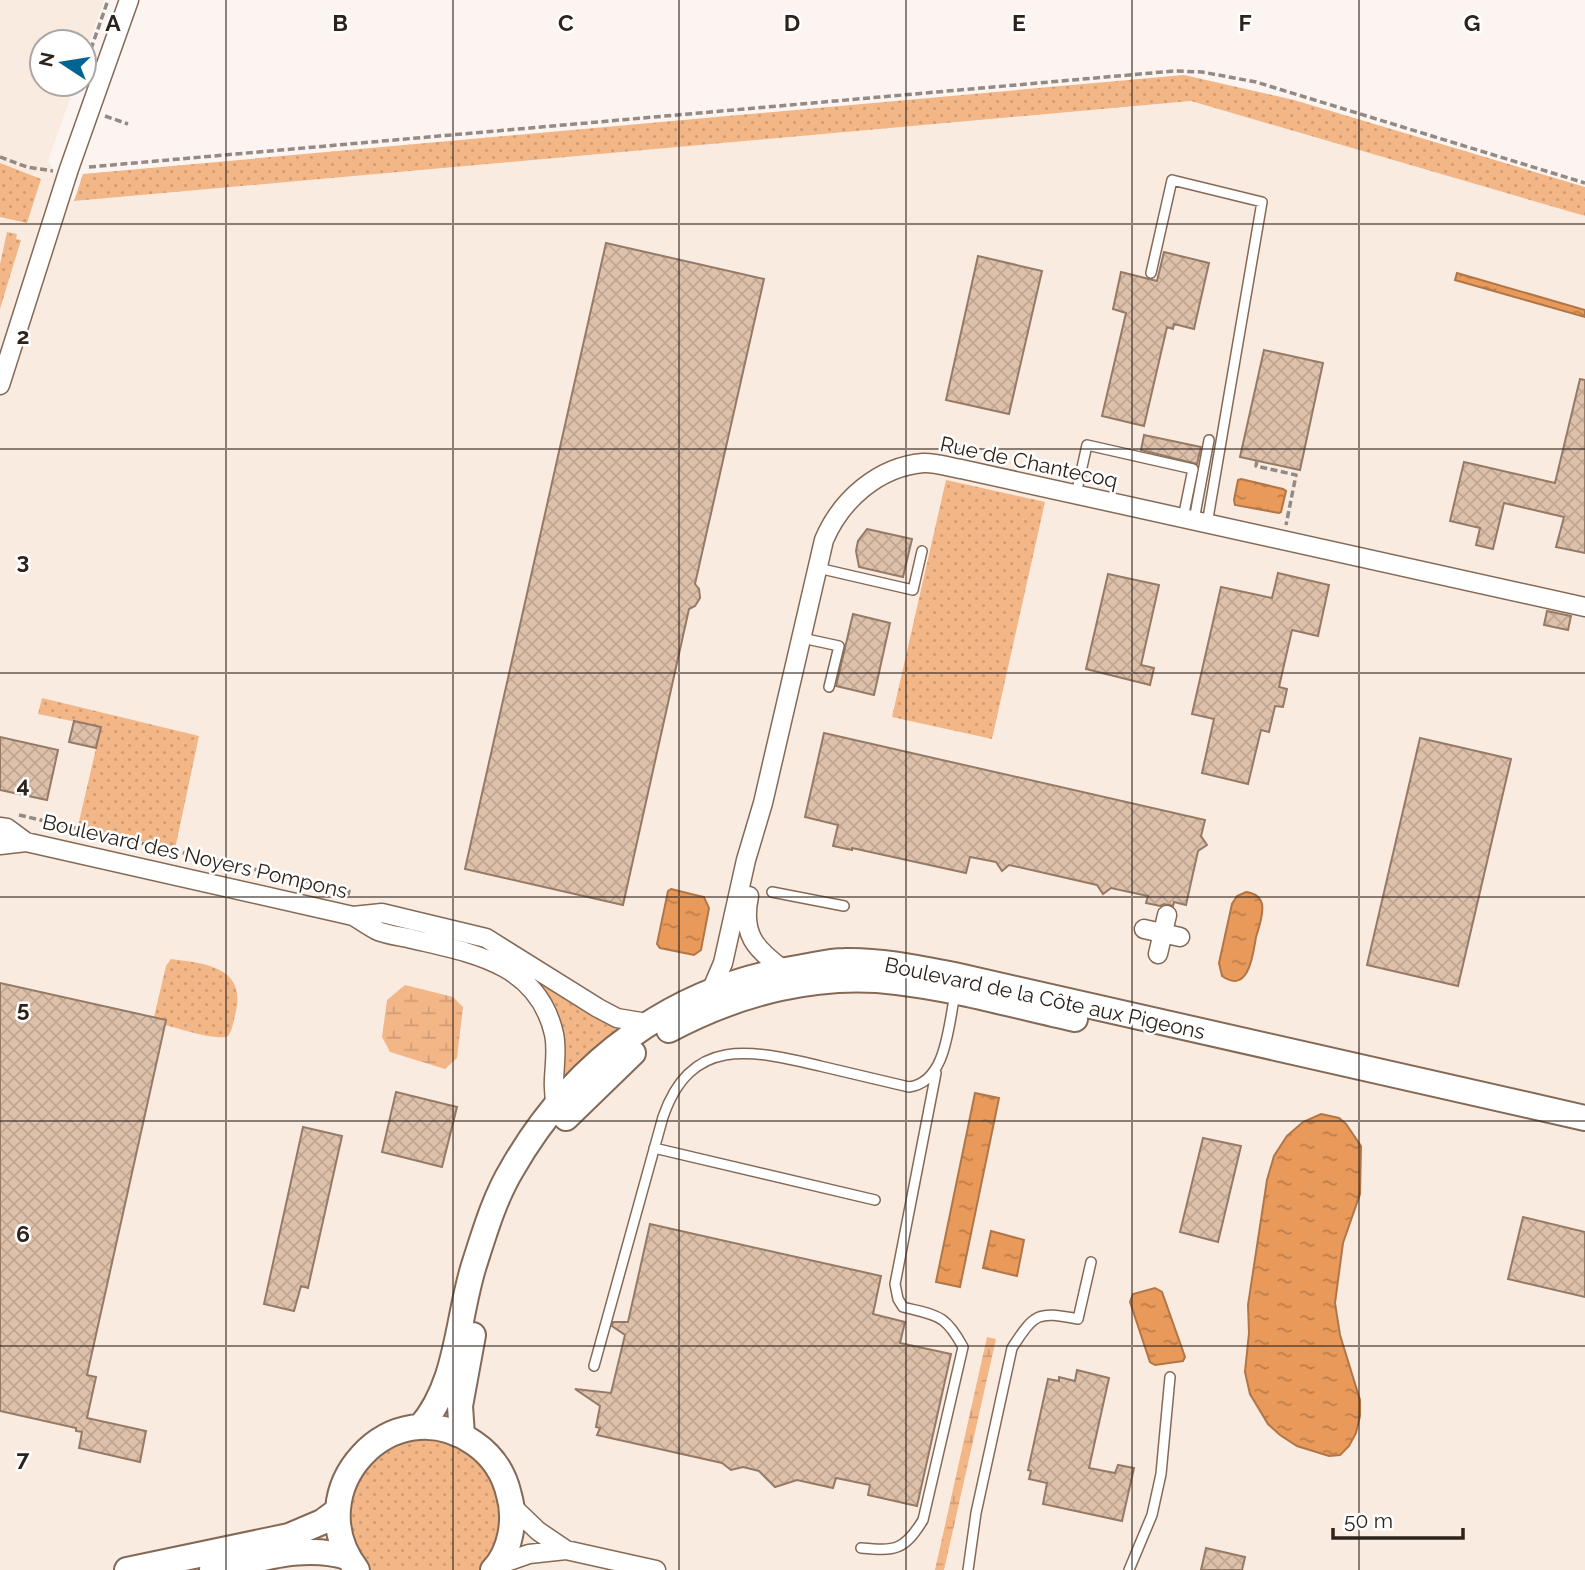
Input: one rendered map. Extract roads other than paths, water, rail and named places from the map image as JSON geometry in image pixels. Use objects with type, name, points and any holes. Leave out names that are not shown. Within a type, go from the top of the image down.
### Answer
[{"type":"street","points":[[0,385],[69,169],[129,0]]},
{"type":"street","name":"Rue de Chantecoq","points":[[711,991],[723,963],[824,540],[841,509],[874,481],[913,465],[926,463],[949,467],[1585,607]]},
{"type":"street","points":[[763,803],[756,862],[745,916],[754,943],[784,970]]},
{"type":"street","name":"Boulevard des Noyers Pompons","points":[[6,820],[7,828],[26,842]]},
{"type":"street","name":"Boulevard des Noyers Pompons","points":[[0,845],[26,842],[348,915],[377,931],[478,955],[502,965],[522,979],[538,997],[554,1035],[556,1104]]},
{"type":"street","name":"Boulevard des Noyers Pompons","points":[[348,915],[382,913],[486,938],[597,1008],[617,1018],[647,1023]]},
{"type":"street","points":[[1158,954],[1171,935],[1167,915]]},
{"type":"street","points":[[1144,929],[1171,935]]},
{"type":"street","name":"Boulevard de la Côte aux Pigeons","points":[[420,1427],[442,1391],[474,1265],[501,1190],[526,1145],[556,1104],[585,1072],[647,1023],[711,991],[784,970],[842,961],[899,964],[1585,1118]]},
{"type":"street","name":"Boulevard de la Côte aux Pigeons","points":[[462,1435],[460,1406],[464,1378],[487,1275],[510,1207],[547,1141],[572,1110],[625,1059],[671,1029],[752,995],[800,983],[848,980],[896,982],[1585,1133]]},
{"type":"street","points":[[352,1563],[339,1535],[337,1511],[342,1486],[354,1463],[372,1445],[394,1432],[420,1427],[441,1428],[462,1435],[487,1452],[505,1477],[513,1507],[510,1537],[495,1567]]},
{"type":"street","points":[[513,1507],[538,1531],[566,1550]]},
{"type":"street","points":[[127,1570],[289,1536],[322,1522],[337,1511]]},
{"type":"street","points":[[495,1567],[530,1554],[566,1550],[656,1570]]},
{"type":"street","points":[[212,1570],[292,1553],[327,1551],[352,1563]]},
{"type":"lane","points":[[1152,273],[1172,180],[1262,202],[1195,521]]},
{"type":"lane","points":[[1195,521],[1209,440]]},
{"type":"lane","points":[[1076,494],[1087,445],[1193,469],[1195,521]]},
{"type":"lane","points":[[818,568],[913,590],[922,551]]},
{"type":"lane","points":[[802,638],[839,646],[830,687]]},
{"type":"lane","points":[[772,891],[844,906]]},
{"type":"lane","points":[[861,1549],[892,1550],[913,1537],[923,1520],[963,1347],[952,1326],[939,1316],[903,1307],[895,1284],[936,1071],[956,993]]},
{"type":"lane","points":[[594,1366],[654,1148],[670,1097],[682,1080],[707,1060],[737,1053],[764,1053],[909,1087],[927,1082],[936,1071]]},
{"type":"lane","points":[[654,1148],[875,1200]]},
{"type":"lane","points":[[968,1570],[976,1513],[1012,1348],[1026,1327],[1040,1316],[1049,1314],[1078,1319],[1091,1262]]},
{"type":"lane","points":[[1129,1570],[1152,1515],[1161,1474],[1170,1377]]},
{"type":"water","points":[[1457,273],[1585,310],[1585,317],[1455,280]]},
{"type":"water","points":[[1238,480],[1286,491],[1281,512],[1235,505]]},
{"type":"water","points":[[671,889],[704,897],[709,908],[701,950],[694,955],[660,948],[657,944],[668,891]]},
{"type":"water","points":[[1246,892],[1260,899],[1262,916],[1248,970],[1238,980],[1231,980],[1222,976],[1219,963],[1232,904],[1237,896]]},
{"type":"water","points":[[975,1093],[999,1098],[960,1287],[936,1282]]},
{"type":"water","points":[[1321,1114],[1339,1118],[1361,1146],[1360,1194],[1343,1243],[1335,1303],[1340,1335],[1360,1400],[1360,1416],[1349,1446],[1340,1455],[1329,1456],[1297,1446],[1268,1424],[1250,1394],[1245,1372],[1249,1333],[1248,1305],[1267,1180],[1274,1156],[1287,1136],[1303,1122]]},
{"type":"water","points":[[991,1231],[1024,1240],[1017,1276],[983,1268]]},
{"type":"water","points":[[1155,1288],[1162,1292],[1185,1357],[1183,1361],[1155,1365],[1150,1362],[1130,1302],[1133,1294]]}]
